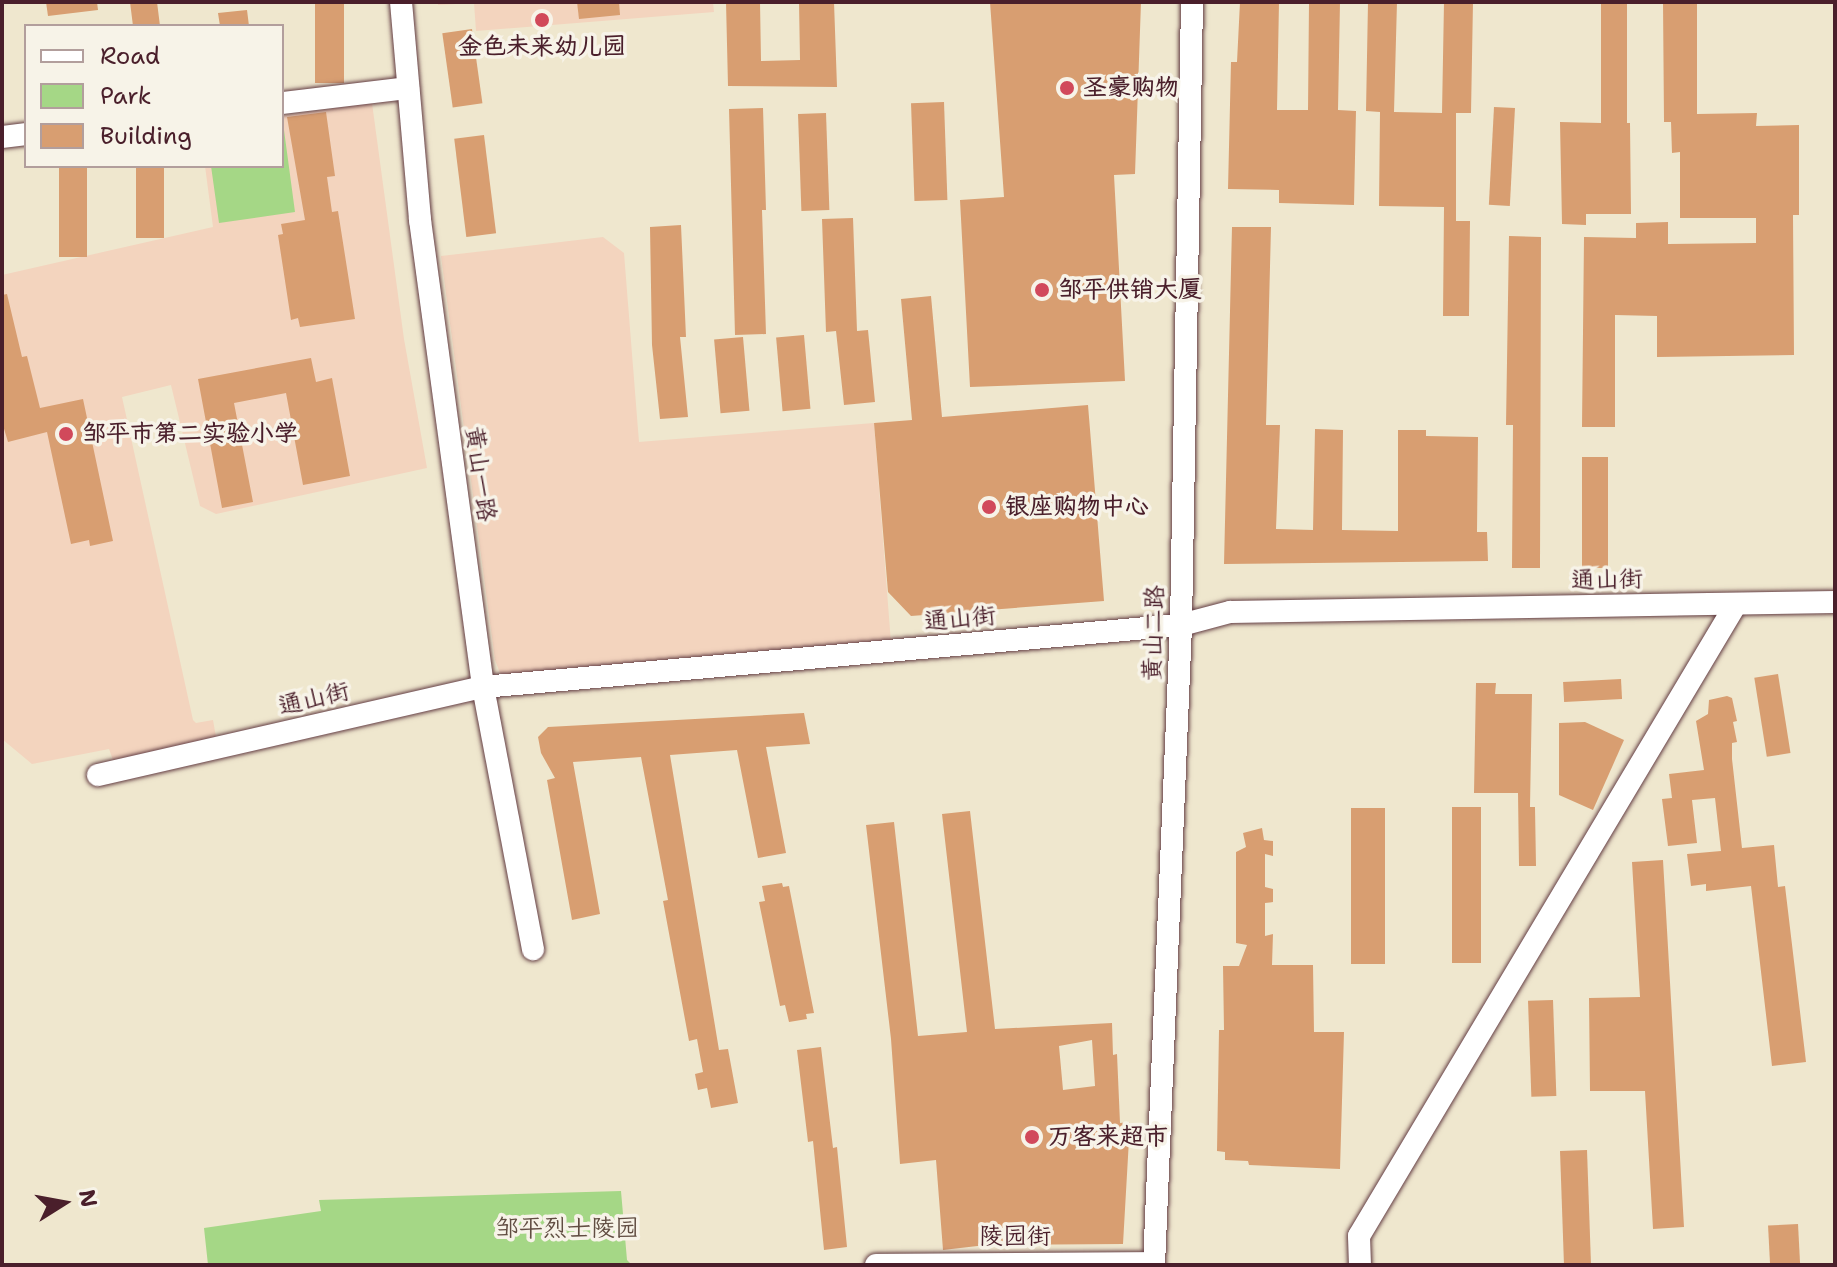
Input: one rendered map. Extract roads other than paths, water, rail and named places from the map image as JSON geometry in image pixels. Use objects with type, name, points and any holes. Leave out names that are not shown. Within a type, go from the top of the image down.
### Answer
[{"type":"street","name":"黄山一路","points":[[401,2],[420,220],[483,687],[533,949]]},
{"type":"street","name":"黄山二路","points":[[1154,1264],[1181,625],[1192,2]]},
{"type":"street","points":[[284,103],[408,88]]},
{"type":"street","points":[[2,137],[24,134]]},
{"type":"street","name":"通山街","points":[[98,775],[483,687],[1181,625],[1230,612],[1835,602]]},
{"type":"street","points":[[1360,1265],[1359,1236],[1736,604]]},
{"type":"street","name":"陵园街","points":[[876,1265],[1154,1264]]},
{"type":"place","name":"金色未来幼儿园","points":[[542,20]]},
{"type":"place","name":"圣豪购物","points":[[1067,88]]},
{"type":"place","name":"邹平供销大厦","points":[[1042,290]]},
{"type":"place","name":"邹平市第二实验小学","points":[[66,434]]},
{"type":"place","name":"银座购物中心","points":[[989,507]]},
{"type":"place","name":"万客来超市","points":[[1032,1137]]},
{"type":"park label","name":"邹平烈士陵园","points":[[567,1229]]}]
